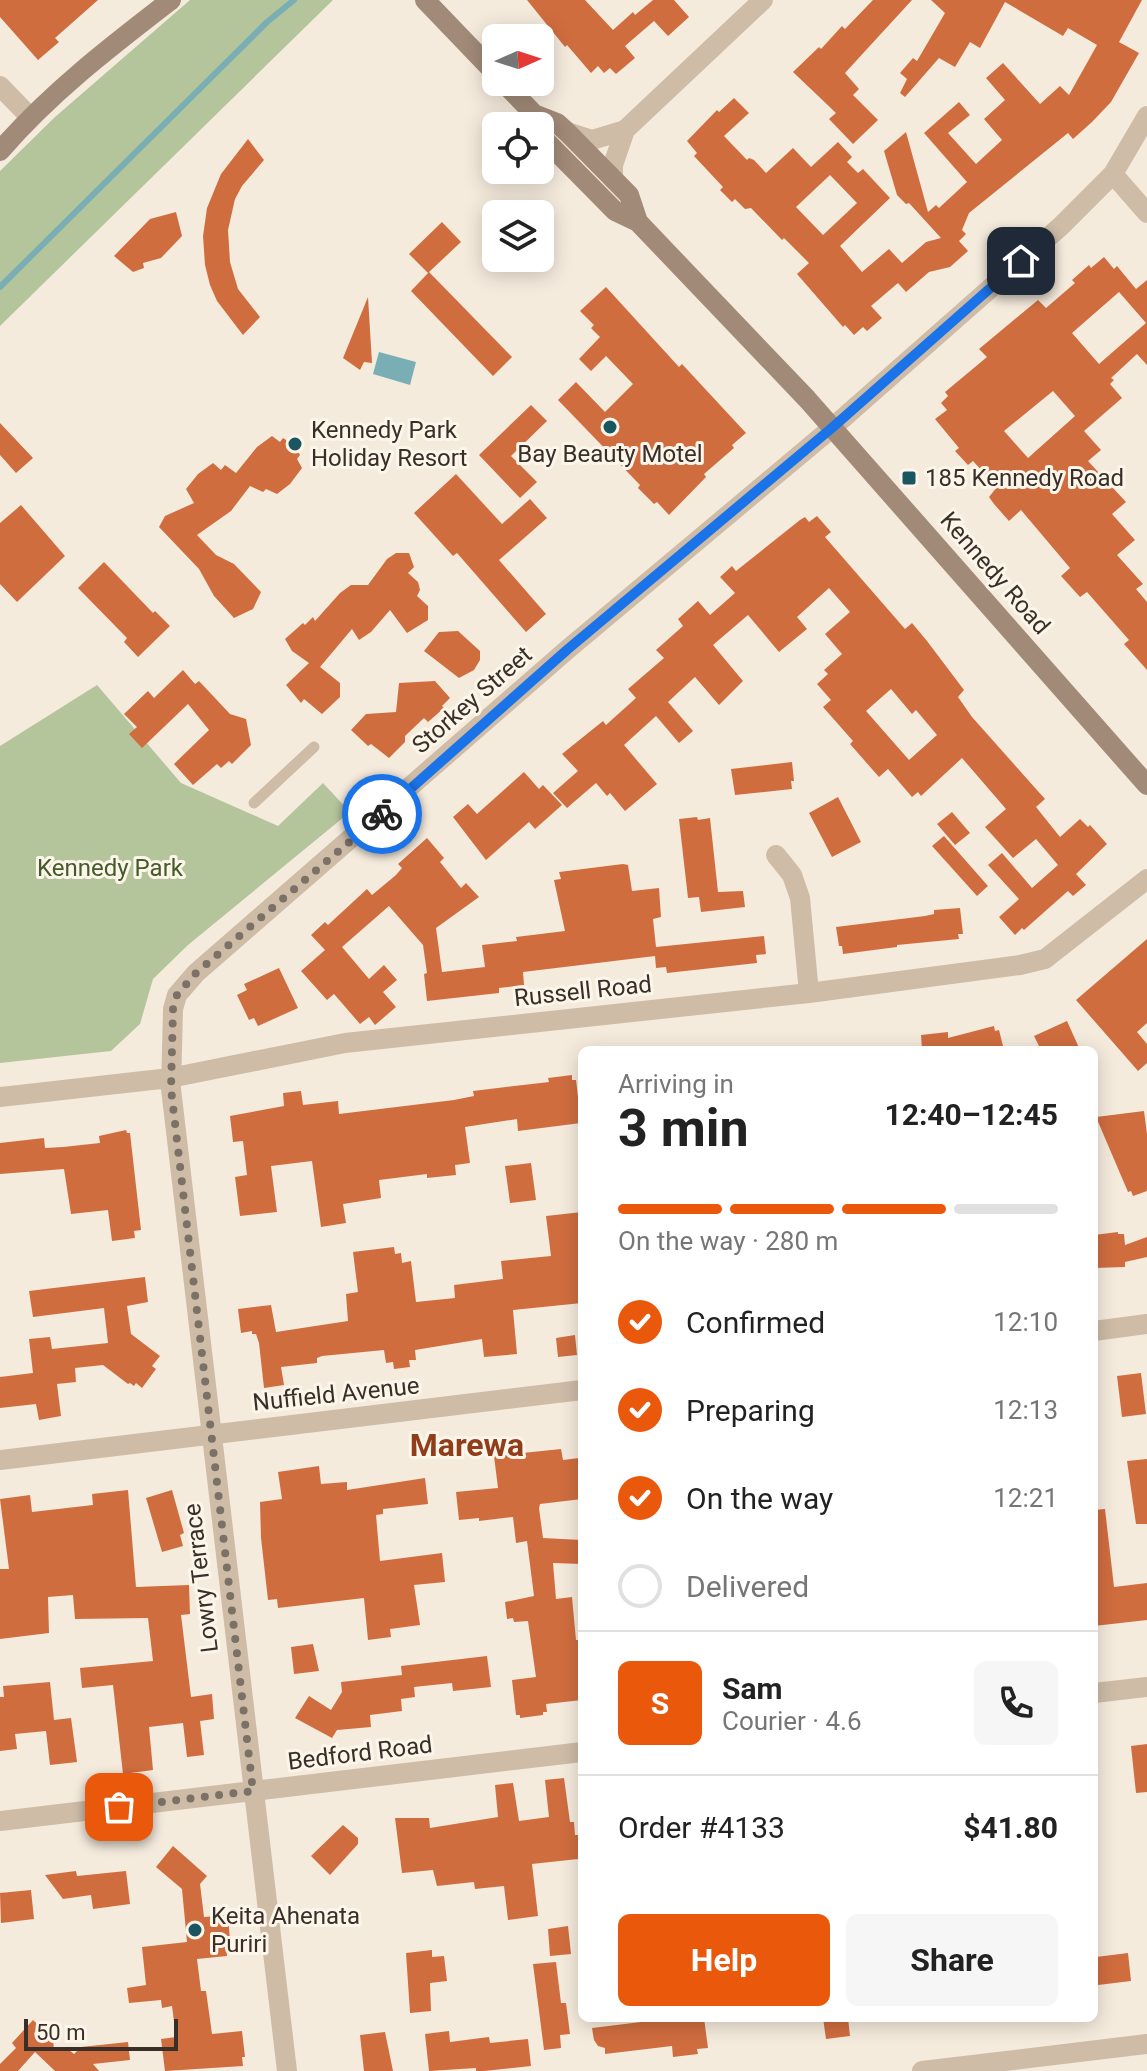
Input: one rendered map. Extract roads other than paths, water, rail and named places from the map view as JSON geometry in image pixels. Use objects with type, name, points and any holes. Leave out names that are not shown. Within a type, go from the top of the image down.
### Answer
[{"type":"main road","points":[[0,151],[30,117],[101,54],[171,0]]},
{"type":"main road","points":[[424,1],[482,60]]},
{"type":"main road","name":"Kennedy Road","points":[[515,96],[529,112]]},
{"type":"main road","name":"Kennedy Road","points":[[554,123],[567,132],[629,195],[638,222]]},
{"type":"main road","name":"Kennedy Road","points":[[554,149],[615,211],[638,222],[833,427],[1147,785]]},
{"type":"street","points":[[567,132],[592,140],[625,130],[763,0]]},
{"type":"street","points":[[0,86],[30,117]]},
{"type":"street","name":"Storkey Street","points":[[170,1078],[173,1009],[177,995],[196,973],[568,649],[833,427],[1061,226],[1113,174],[1147,116]]},
{"type":"street","points":[[613,179],[613,165],[625,130]]},
{"type":"street","points":[[1113,174],[1147,213]]},
{"type":"street","points":[[776,855],[792,875],[800,898],[809,993]]},
{"type":"street","name":"Russell Road","points":[[0,1097],[170,1078],[345,1043],[809,993],[1020,965],[1045,959],[1147,879]]},
{"type":"street","name":"Lowry Terrace","points":[[170,1078],[287,2071]]},
{"type":"street","points":[[1098,1330],[1147,1324]]},
{"type":"street","name":"Nuffield Avenue","points":[[0,1460],[578,1390]]},
{"type":"street","points":[[1098,1693],[1147,1687]]},
{"type":"street","name":"Bedford Road","points":[[0,1821],[578,1752]]},
{"type":"street","points":[[922,2071],[1147,2044]]},
{"type":"lane","points":[[254,803],[314,747]]},
{"type":"water","points":[[379,352],[416,362],[410,385],[373,374]]},
{"type":"waterway","points":[[0,287],[267,22],[294,0]]},
{"type":"place","name":"Bay Beauty Motel","points":[[610,427]]},
{"type":"place","name":"Kennedy Park Holiday Resort","points":[[295,444]]},
{"type":"place","name":"185 Kennedy Road","points":[[909,478]]},
{"type":"place","name":"Keita Ahenata Puriri","points":[[195,1930]]},
{"type":"district","name":"Marewa","points":[[467,1445]]},
{"type":"park label","name":"Kennedy Park","points":[[110,868]]}]
